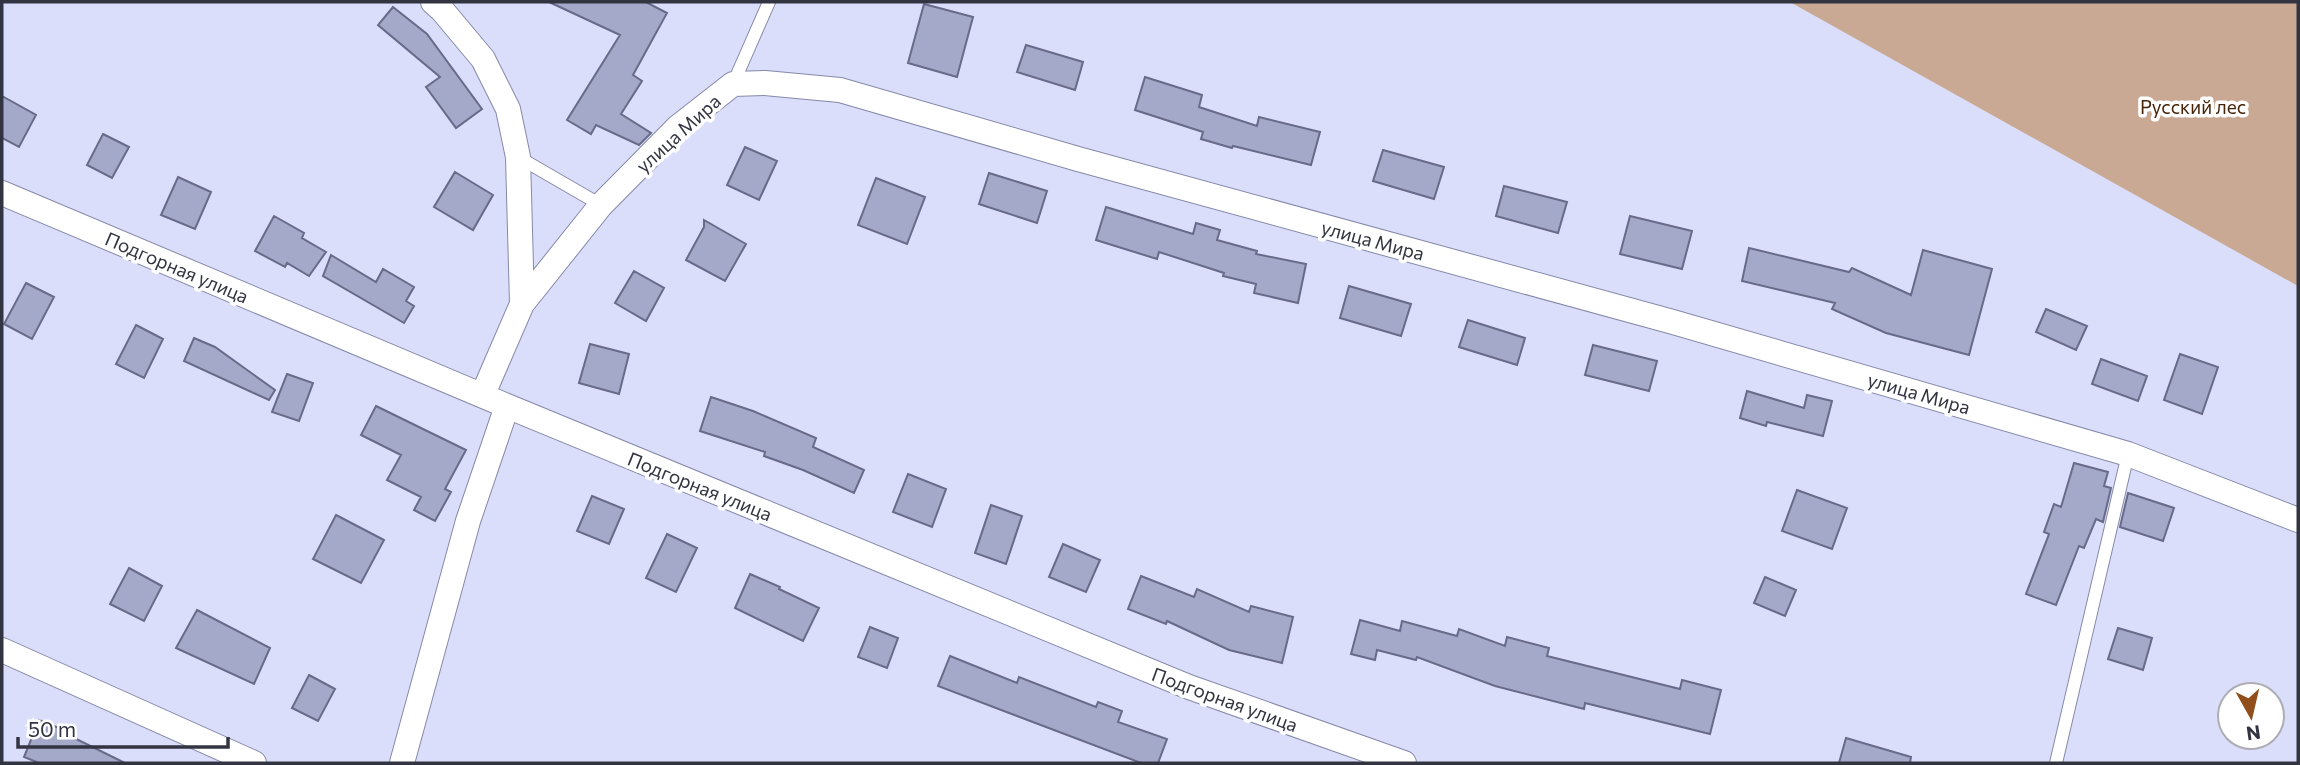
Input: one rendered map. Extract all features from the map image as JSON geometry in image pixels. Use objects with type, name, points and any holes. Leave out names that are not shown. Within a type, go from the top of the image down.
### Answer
[{"type":"street","points":[[433,2],[483,59],[508,109],[518,157],[522,304],[482,394]]},
{"type":"street","name":"улица Мира","points":[[522,304],[601,205],[678,128],[733,84],[765,83],[840,90],[1104,167],[1673,321],[2128,454],[2298,520]]},
{"type":"street","name":"Подгорная улица","points":[[2,194],[1189,687],[1404,763]]},
{"type":"street","points":[[402,763],[468,521],[507,406]]},
{"type":"street","points":[[2,650],[254,763]]},
{"type":"lane","points":[[733,84],[769,2]]},
{"type":"lane","points":[[518,157],[601,205]]},
{"type":"lane","points":[[2056,763],[2128,454]]},
{"type":"green space","name":"Русский лес","points":[[1790,2],[2298,2],[2298,286]]},
{"type":"building","points":[[549,2],[646,2],[667,13],[633,75],[642,81],[621,114],[651,133],[639,145],[596,125],[591,134],[567,120],[620,35]]},
{"type":"building","points":[[924,4],[973,17],[957,77],[908,63]]},
{"type":"building","points":[[393,7],[427,34],[482,109],[456,128],[426,87],[440,77],[378,25]]},
{"type":"building","points":[[1026,45],[1083,62],[1075,90],[1017,72]]},
{"type":"building","points":[[1145,77],[1202,95],[1199,107],[1257,126],[1259,117],[1320,132],[1311,165],[1201,139],[1203,132],[1135,110]]},
{"type":"building","points":[[2,96],[36,115],[19,147],[2,138]]},
{"type":"building","points":[[103,134],[129,147],[112,178],[87,165]]},
{"type":"building","points":[[745,147],[777,161],[759,200],[727,185]]},
{"type":"building","points":[[1383,150],[1444,167],[1434,199],[1373,181]]},
{"type":"building","points":[[455,172],[493,195],[473,230],[434,207]]},
{"type":"building","points":[[989,173],[1047,191],[1037,223],[979,204]]},
{"type":"building","points":[[178,177],[211,192],[195,229],[161,215]]},
{"type":"building","points":[[876,178],[925,197],[907,244],[858,225]]},
{"type":"building","points":[[1504,186],[1567,202],[1558,233],[1496,216]]},
{"type":"building","points":[[1106,207],[1193,234],[1196,223],[1220,230],[1217,240],[1257,251],[1256,254],[1306,264],[1298,303],[1254,293],[1256,284],[1223,276],[1224,273],[1159,252],[1157,259],[1096,240]]},
{"type":"building","points":[[274,216],[304,233],[302,238],[326,252],[309,276],[287,263],[285,267],[255,251]]},
{"type":"building","points":[[1630,216],[1692,231],[1682,269],[1620,254]]},
{"type":"building","points":[[704,220],[746,244],[725,281],[686,260],[704,227]]},
{"type":"building","points":[[1749,248],[1849,272],[1852,268],[1911,295],[1923,250],[1992,269],[1969,355],[1886,333],[1832,309],[1835,303],[1742,281]]},
{"type":"building","points":[[331,255],[376,282],[383,269],[414,287],[406,301],[414,306],[404,323],[323,276]]},
{"type":"building","points":[[634,271],[664,288],[646,321],[615,303]]},
{"type":"building","points":[[26,283],[54,297],[32,339],[4,324]]},
{"type":"building","points":[[1349,286],[1411,304],[1401,336],[1340,318]]},
{"type":"building","points":[[2046,309],[2087,326],[2076,350],[2036,332]]},
{"type":"building","points":[[1468,320],[1525,338],[1517,365],[1459,347]]},
{"type":"building","points":[[136,325],[163,339],[144,378],[116,364]]},
{"type":"building","points":[[194,338],[215,347],[275,390],[269,400],[184,361]]},
{"type":"building","points":[[590,344],[629,354],[619,394],[579,383]]},
{"type":"building","points":[[1593,345],[1657,361],[1649,391],[1585,375]]},
{"type":"building","points":[[2180,354],[2218,367],[2202,414],[2164,400]]},
{"type":"building","points":[[2101,359],[2147,376],[2138,401],[2092,384]]},
{"type":"building","points":[[287,374],[313,383],[299,421],[272,412]]},
{"type":"building","points":[[1747,391],[1804,408],[1807,395],[1832,401],[1823,436],[1767,422],[1766,426],[1740,418]]},
{"type":"building","points":[[711,397],[753,411],[816,438],[813,447],[864,470],[854,493],[764,456],[765,452],[700,431]]},
{"type":"building","points":[[376,406],[466,450],[445,489],[451,492],[435,521],[414,510],[421,497],[387,480],[401,455],[361,435]]},
{"type":"building","points":[[2074,463],[2108,472],[2104,486],[2111,488],[2103,522],[2096,519],[2084,548],[2079,546],[2056,605],[2026,594],[2049,534],[2044,532],[2054,504],[2061,507]]},
{"type":"building","points":[[908,474],[946,489],[932,527],[893,512]]},
{"type":"building","points":[[1797,490],[1847,508],[1832,549],[1782,531]]},
{"type":"building","points":[[2128,493],[2174,508],[2163,541],[2120,527]]},
{"type":"building","points":[[592,496],[624,509],[609,544],[577,531]]},
{"type":"building","points":[[991,505],[1022,516],[1006,564],[975,553]]},
{"type":"building","points":[[336,515],[384,540],[361,583],[313,559]]},
{"type":"building","points":[[667,534],[697,548],[676,592],[646,578]]},
{"type":"building","points":[[1063,544],[1100,560],[1086,592],[1049,577]]},
{"type":"building","points":[[129,568],[162,586],[144,621],[110,604]]},
{"type":"building","points":[[750,574],[819,608],[803,641],[735,608]]},
{"type":"building","points":[[1141,576],[1194,597],[1197,589],[1249,612],[1251,606],[1293,617],[1282,663],[1229,650],[1167,621],[1166,624],[1128,609]]},
{"type":"building","points":[[1765,577],[1796,590],[1785,616],[1754,603]]},
{"type":"building","points":[[197,610],[270,648],[254,684],[176,648]]},
{"type":"building","points":[[1360,620],[1400,631],[1402,621],[1457,636],[1459,629],[1505,646],[1507,637],[1549,648],[1547,656],[1680,689],[1682,680],[1721,690],[1710,734],[1585,703],[1584,709],[1495,686],[1417,657],[1416,660],[1377,650],[1375,660],[1351,654]]},
{"type":"building","points":[[870,627],[898,638],[887,668],[858,657]]},
{"type":"building","points":[[2118,628],[2152,638],[2143,670],[2108,659]]},
{"type":"building","points":[[950,656],[1017,683],[1019,677],[1096,707],[1098,702],[1122,711],[1118,722],[1167,739],[1158,763],[1141,763],[938,686]]},
{"type":"building","points":[[309,675],[335,689],[318,721],[292,708]]},
{"type":"building","points":[[39,720],[69,732],[68,735],[125,763],[39,763],[24,757]]},
{"type":"building","points":[[1846,738],[1911,757],[1910,763],[1839,763]]}]
